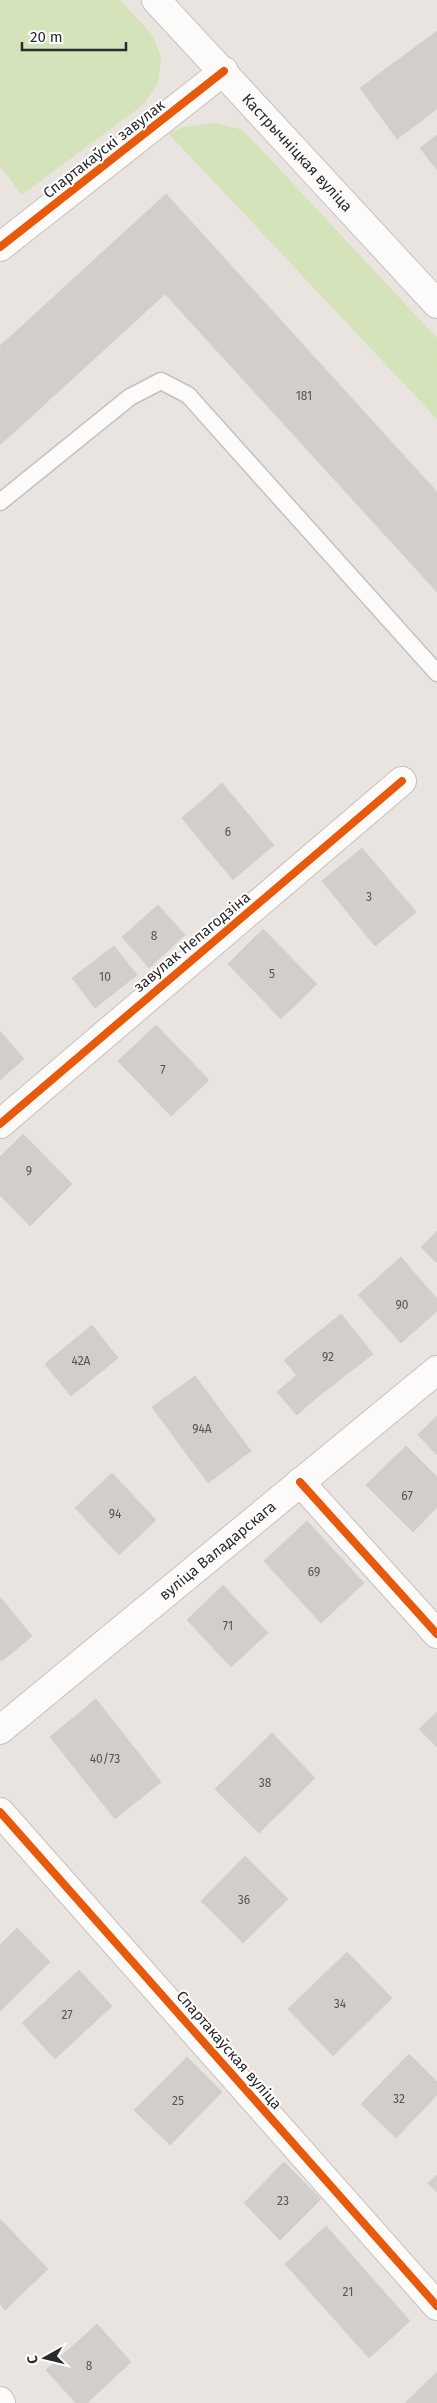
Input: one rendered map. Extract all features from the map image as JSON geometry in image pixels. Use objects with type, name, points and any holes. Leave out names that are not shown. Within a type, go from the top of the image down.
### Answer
[{"type":"street","name":"Кастрычніцкая вуліца","points":[[156,0],[437,304]]},
{"type":"street","name":"Спартакаўскі завулак","points":[[0,247],[224,72]]},
{"type":"street","name":"завулак Непагодзіна","points":[[0,1124],[402,781]]},
{"type":"street","name":"вуліца Валадарскага","points":[[0,1730],[437,1370]]},
{"type":"street","points":[[300,1482],[437,1634]]},
{"type":"street","name":"Спартакаўская вуліца","points":[[0,1812],[437,2306]]},
{"type":"lane","points":[[0,502],[130,397],[161,381],[188,395],[437,674]]},
{"type":"green space","points":[[0,0],[120,0],[154,37],[161,58],[158,83],[144,104],[22,195],[0,166]]},
{"type":"green space","points":[[215,123],[243,130],[437,338],[437,419],[168,133],[183,127]]},
{"type":"building","points":[[437,31],[437,109],[397,139],[360,88]]},
{"type":"building","points":[[437,135],[437,170],[420,148]]},
{"type":"building","points":[[166,194],[437,492],[437,592],[165,294],[0,445],[0,346]]},
{"type":"building","points":[[222,783],[274,845],[233,880],[182,818]]},
{"type":"building","points":[[362,848],[416,912],[375,946],[322,881]]},
{"type":"building","points":[[158,905],[185,935],[149,968],[122,937]]},
{"type":"building","points":[[263,929],[317,984],[281,1019],[228,964]]},
{"type":"building","points":[[114,946],[137,975],[95,1008],[72,978]]},
{"type":"building","points":[[156,1025],[209,1080],[171,1116],[118,1061]]},
{"type":"building","points":[[0,1031],[24,1059],[0,1080]]},
{"type":"building","points":[[23,1134],[72,1184],[30,1226],[0,1195],[0,1157]]},
{"type":"building","points":[[437,1231],[437,1263],[421,1247]]},
{"type":"building","points":[[401,1257],[437,1299],[437,1311],[401,1343],[358,1295]]},
{"type":"building","points":[[341,1314],[373,1354],[315,1399],[284,1360]]},
{"type":"building","points":[[92,1325],[118,1358],[71,1396],[45,1364]]},
{"type":"building","points":[[195,1376],[251,1451],[208,1483],[152,1407]]},
{"type":"building","points":[[296,1376],[315,1399],[297,1415],[277,1392]]},
{"type":"building","points":[[437,1416],[437,1455],[418,1435]]},
{"type":"building","points":[[406,1446],[437,1477],[437,1507],[413,1532],[366,1485]]},
{"type":"building","points":[[112,1473],[156,1520],[119,1555],[75,1508]]},
{"type":"building","points":[[307,1521],[364,1583],[321,1623],[264,1561]]},
{"type":"building","points":[[223,1585],[268,1633],[231,1667],[187,1620]]},
{"type":"building","points":[[0,1597],[32,1636],[2,1661],[0,1659]]},
{"type":"building","points":[[96,1699],[161,1782],[115,1819],[50,1737]]},
{"type":"building","points":[[437,1712],[437,1747],[419,1729]]},
{"type":"building","points":[[272,1733],[315,1778],[259,1833],[215,1789]]},
{"type":"building","points":[[245,1856],[288,1899],[243,1943],[201,1901]]},
{"type":"building","points":[[17,1928],[50,1962],[0,2011],[0,1945]]},
{"type":"building","points":[[347,1952],[392,1998],[333,2056],[288,2009]]},
{"type":"building","points":[[79,1970],[112,2006],[55,2059],[22,2023]]},
{"type":"building","points":[[409,2054],[437,2082],[437,2095],[396,2138],[361,2104]]},
{"type":"building","points":[[187,2057],[222,2092],[170,2145],[134,2110]]},
{"type":"building","points":[[284,2162],[321,2199],[280,2240],[244,2203]]},
{"type":"building","points":[[437,2175],[437,2192],[428,2183]]},
{"type":"building","points":[[0,2219],[48,2269],[5,2310],[0,2304]]},
{"type":"building","points":[[326,2226],[410,2321],[369,2358],[285,2264]]},
{"type":"building","points":[[97,2324],[131,2362],[87,2403],[76,2403],[46,2370]]},
{"type":"building","points":[[437,2372],[437,2403],[405,2403]]},
{"type":"cycle path","points":[[0,247],[224,71]]},
{"type":"cycle path","points":[[0,1124],[402,781]]},
{"type":"cycle path","points":[[300,1482],[437,1634]]},
{"type":"cycle path","points":[[0,1812],[437,2306]]}]
